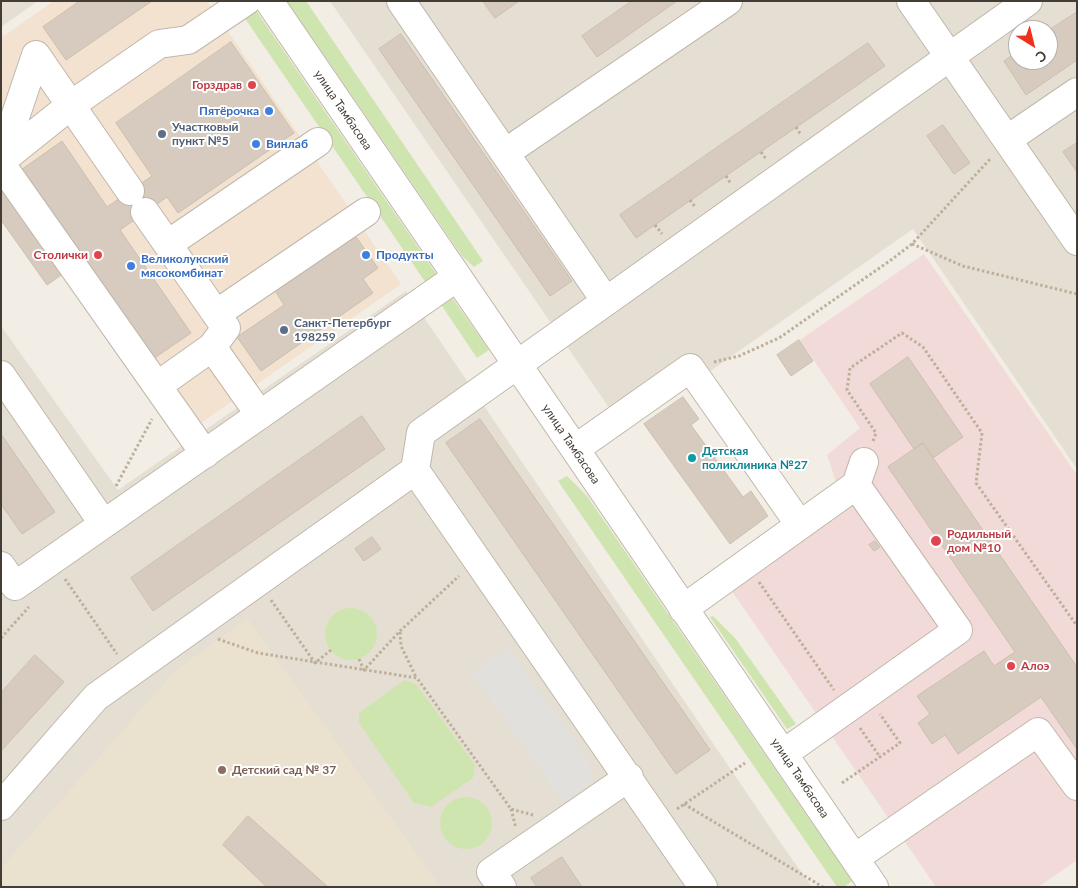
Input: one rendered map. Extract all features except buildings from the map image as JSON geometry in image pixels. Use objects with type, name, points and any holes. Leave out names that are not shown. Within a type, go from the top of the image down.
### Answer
[{"type":"street","points":[[1,161],[71,106],[158,44],[188,40],[246,1]]},
{"type":"street","name":"улица Тамбасова","points":[[268,1],[854,858],[869,885]]},
{"type":"street","points":[[401,1],[605,300]]},
{"type":"street","points":[[505,153],[728,1]]},
{"type":"street","points":[[910,1],[1008,139],[1077,241]]},
{"type":"street","points":[[1,806],[96,697],[415,470],[422,433],[605,300],[950,58],[1028,1]]},
{"type":"street","points":[[1,161],[36,55],[226,328],[212,347],[161,392]]},
{"type":"street","points":[[1008,139],[1077,92]]},
{"type":"street","points":[[168,244],[318,142]]},
{"type":"street","points":[[1,161],[205,454]]},
{"type":"street","points":[[216,314],[366,212]]},
{"type":"street","points":[[1,566],[15,586],[52,560],[101,520],[205,454],[458,277]]},
{"type":"street","points":[[212,347],[260,415]]},
{"type":"street","points":[[575,449],[690,368],[800,525]]},
{"type":"street","points":[[1,375],[101,520]]},
{"type":"street","points":[[415,470],[660,821],[703,887]]},
{"type":"street","points":[[684,609],[800,525],[860,473],[958,630],[783,754]]},
{"type":"street","points":[[854,858],[1038,732],[1077,786]]},
{"type":"street","points":[[502,887],[491,872],[629,777]]},
{"type":"path","points":[[690,368],[739,356],[779,338],[912,244],[1008,139]]},
{"type":"path","points":[[912,244],[963,266],[1077,294]]},
{"type":"path","points":[[860,473],[876,433],[847,390],[850,368],[902,333],[923,347],[982,433],[976,484],[1077,626]]},
{"type":"path","points":[[101,520],[161,392]]},
{"type":"path","points":[[52,560],[130,672]]},
{"type":"path","points":[[364,670],[400,631],[460,575],[478,562]]},
{"type":"path","points":[[757,579],[880,757]]},
{"type":"path","points":[[257,581],[315,663]]},
{"type":"path","points":[[190,629],[258,653],[417,678]]},
{"type":"path","points":[[400,631],[401,646],[417,678],[511,809],[562,823]]},
{"type":"path","points":[[315,663],[331,650]]},
{"type":"path","points":[[359,659],[364,670]]},
{"type":"path","points":[[842,784],[900,743],[884,720]]},
{"type":"path","points":[[660,821],[745,763]]},
{"type":"path","points":[[684,804],[823,887]]},
{"type":"shaded area","points":[[1,1],[38,1],[1,27]]},
{"type":"shaded area","points":[[54,1],[207,1],[401,284],[178,439],[1,186],[1,38]]},
{"type":"shaded area","points":[[330,1],[1077,1],[1077,469],[913,229],[625,431]]},
{"type":"shaded area","name":"Родильный дом №10","points":[[924,254],[1077,475],[1077,860],[1038,887],[936,887],[729,587],[837,485],[827,455],[860,428],[800,340]]},
{"type":"shaded area","points":[[406,291],[812,887],[1,887],[1,326],[118,490]]},
{"type":"shaded area","name":"Детский сад № 37","points":[[247,618],[441,887],[1,887],[1,868],[174,672]]},
{"type":"shaded area","points":[[508,647],[589,762],[592,782],[563,802],[472,672]]},
{"type":"green space","points":[[287,1],[306,1],[483,261],[474,267],[462,256]]},
{"type":"green space","points":[[255,9],[439,278],[428,286],[244,17]]},
{"type":"green space","points":[[451,296],[489,350],[477,358],[440,303]]},
{"type":"green space","points":[[567,476],[587,496],[852,881],[844,887],[837,887],[558,481]]},
{"type":"green space","points":[[351,608],[365,612],[373,620],[377,634],[373,648],[365,656],[351,660],[337,656],[329,648],[325,634],[329,620],[337,612]]},
{"type":"green space","points":[[713,616],[735,638],[796,724],[787,729],[710,617]]},
{"type":"green space","points":[[404,680],[416,684],[475,765],[473,778],[431,807],[414,803],[359,723],[359,713]]},
{"type":"green space","points":[[466,797],[476,799],[484,805],[490,813],[492,823],[490,833],[484,841],[476,847],[466,849],[456,847],[448,841],[442,833],[440,823],[442,813],[448,805],[456,799]]},
{"type":"place","name":"Горздрав","points":[[252,85]]},
{"type":"place","name":"Пятёрочка","points":[[269,111]]},
{"type":"place","name":"Участковый пункт №5","points":[[162,134]]},
{"type":"place","name":"Винлаб","points":[[256,144]]},
{"type":"place","name":"Столички","points":[[98,255]]},
{"type":"place","name":"Продукты","points":[[366,255]]},
{"type":"place","name":"Великолукский мясокомбинат","points":[[131,266]]},
{"type":"place","name":"Санкт-Петербург 198259","points":[[284,330]]},
{"type":"place","name":"Детская поликлиника №27","points":[[692,458]]},
{"type":"place","name":"Родильный дом №10","points":[[936,541]]},
{"type":"place","name":"Алоэ","points":[[1011,666]]},
{"type":"place","name":"Детский сад № 37","points":[[222,770]]}]
